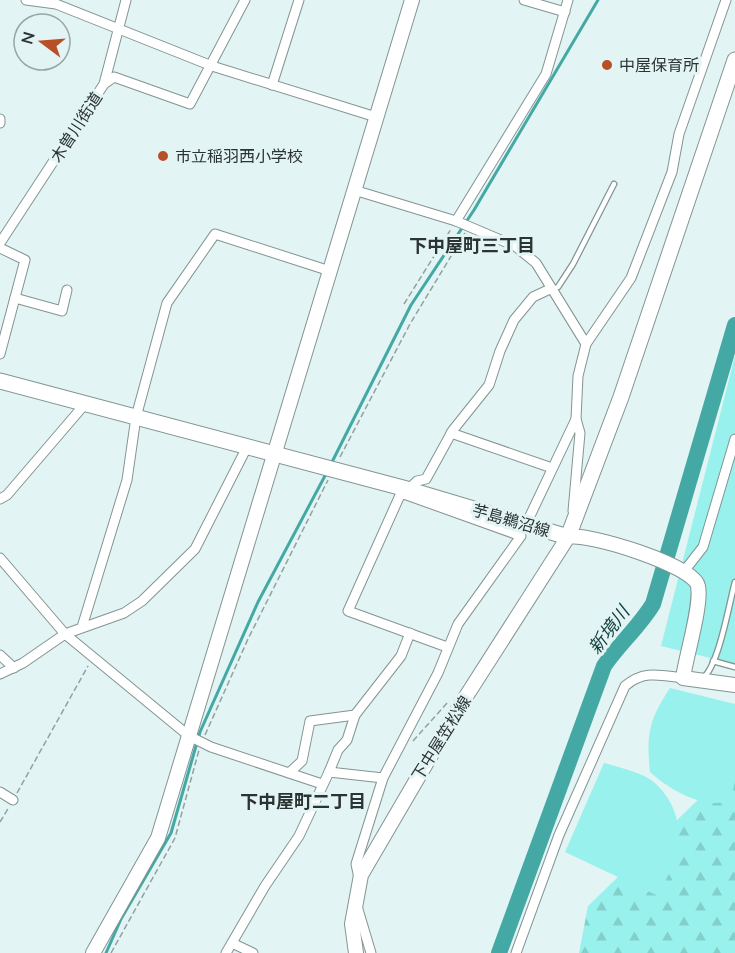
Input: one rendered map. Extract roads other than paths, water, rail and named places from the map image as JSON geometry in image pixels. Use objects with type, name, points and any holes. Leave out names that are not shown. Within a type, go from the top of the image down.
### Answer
[{"type":"main road","name":"芋島鵜沼線","points":[[0,381],[404,490],[572,531],[735,60]]},
{"type":"street","points":[[26,0],[56,4],[212,66],[376,117]]},
{"type":"street","name":"木曽川街道","points":[[0,243],[104,84],[126,0]]},
{"type":"street","points":[[104,84],[114,77],[190,104],[245,0]]},
{"type":"street","points":[[272,85],[299,0]]},
{"type":"street","points":[[93,953],[158,838],[195,739],[274,454],[412,0]]},
{"type":"street","points":[[524,0],[565,12]]},
{"type":"street","points":[[462,224],[546,74],[568,0]]},
{"type":"street","points":[[682,678],[699,586],[685,570],[572,531],[580,433],[576,419],[578,376],[586,344],[631,278],[672,171],[679,134],[726,0]]},
{"type":"street","points":[[354,190],[462,224],[514,246],[536,263],[586,344]]},
{"type":"street","points":[[82,627],[127,480],[136,417],[167,303],[215,234],[330,271]]},
{"type":"street","points":[[0,248],[25,260],[0,354]]},
{"type":"street","points":[[447,647],[348,611],[404,490],[417,481],[426,479],[451,433],[489,385],[500,351],[514,320],[533,297],[550,289]]},
{"type":"street","points":[[15,298],[62,311],[67,290]]},
{"type":"street","points":[[0,499],[7,495],[84,404]]},
{"type":"street","points":[[529,518],[576,419]]},
{"type":"street","points":[[451,433],[552,468]]},
{"type":"street","points":[[685,570],[704,547],[735,440]]},
{"type":"street","points":[[0,674],[14,668],[64,634],[124,613],[142,600],[195,549],[248,447]]},
{"type":"street","points":[[360,880],[357,864],[383,777],[438,673],[458,624],[521,536],[404,490]]},
{"type":"street","name":"下中屋笠松線","points":[[356,953],[352,924],[360,880],[394,814],[572,531]]},
{"type":"street","points":[[0,558],[64,634],[195,739],[322,784]]},
{"type":"street","points":[[226,953],[265,885],[299,836],[338,750],[347,740],[355,715],[400,656],[410,633]]},
{"type":"street","points":[[0,655],[14,668]]},
{"type":"street","points":[[516,953],[559,834],[625,686],[637,676],[653,675],[701,679],[735,685]]},
{"type":"street","points":[[289,773],[302,761],[310,721],[355,715]]},
{"type":"street","points":[[329,772],[383,777]]},
{"type":"street","points":[[0,792],[13,800]]},
{"type":"street","points":[[355,898],[371,953]]},
{"type":"street","points":[[232,943],[253,953]]},
{"type":"lane","points":[[550,289],[558,287],[573,264],[614,184]]},
{"type":"lane","points":[[701,679],[708,674],[713,661],[735,582]]},
{"type":"lane","points":[[713,661],[735,667]]},
{"type":"waterway","points":[[331,464],[411,305],[474,210],[598,0]]},
{"type":"waterway","name":"新境川","points":[[499,953],[604,666],[653,604],[735,325]]},
{"type":"waterway","points":[[106,953],[121,919],[171,833],[200,732],[258,602],[327,472]]},
{"type":"place","name":"中屋保育所","points":[[607,65]]},
{"type":"place","name":"市立稲羽西小学校","points":[[163,156]]},
{"type":"district","name":"下中屋町三丁目","points":[[472,246]]},
{"type":"district","name":"下中屋町二丁目","points":[[303,802]]}]
